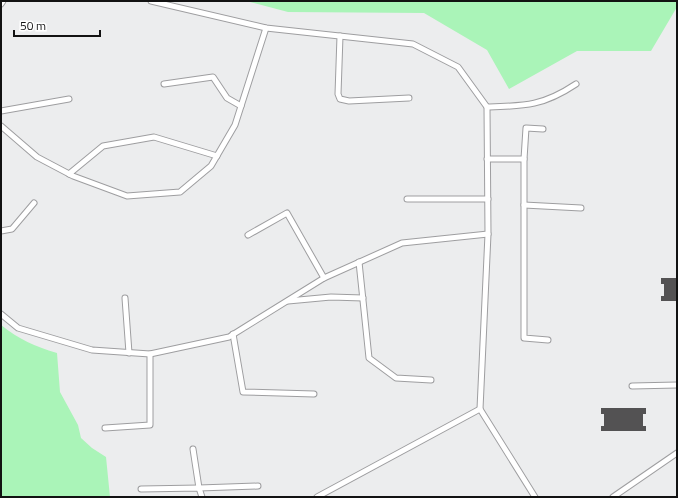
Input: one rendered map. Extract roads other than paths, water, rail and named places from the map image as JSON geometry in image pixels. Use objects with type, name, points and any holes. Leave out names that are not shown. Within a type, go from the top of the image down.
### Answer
[{"type":"lane","points":[[151,1],[266,28],[413,44],[458,67],[487,107],[488,234],[480,409],[535,497]]},
{"type":"lane","points":[[1,126],[37,157],[69,174],[127,196],[180,192],[211,166],[235,125],[266,28]]},
{"type":"lane","points":[[340,36],[338,94],[340,99],[349,101],[409,98]]},
{"type":"lane","points":[[164,84],[213,77],[227,98],[241,106]]},
{"type":"lane","points":[[487,107],[524,106],[556,97],[576,84]]},
{"type":"lane","points":[[1,111],[68,99]]},
{"type":"lane","points":[[542,129],[526,128],[524,159],[524,338],[548,340]]},
{"type":"lane","points":[[69,174],[103,146],[154,137],[217,156]]},
{"type":"lane","points":[[487,159],[524,159]]},
{"type":"lane","points":[[407,200],[488,199]]},
{"type":"lane","points":[[1,231],[12,230],[34,202]]},
{"type":"lane","points":[[524,205],[581,208]]},
{"type":"lane","points":[[248,235],[287,213],[324,278]]},
{"type":"lane","points":[[1,314],[18,328],[92,350],[150,354],[229,337],[324,278],[402,243],[488,234]]},
{"type":"lane","points":[[359,262],[368,358],[396,378],[431,380]]},
{"type":"lane","points":[[287,301],[331,297],[363,298]]},
{"type":"lane","points":[[125,298],[129,353]]},
{"type":"lane","points":[[233,334],[243,392],[314,394]]},
{"type":"lane","points":[[105,428],[150,425],[150,354]]},
{"type":"lane","points":[[632,386],[677,385]]},
{"type":"lane","points":[[317,497],[326,495],[480,409]]},
{"type":"lane","points":[[193,449],[199,488],[202,497]]},
{"type":"lane","points":[[613,497],[677,453]]},
{"type":"lane","points":[[141,489],[258,486]]}]
